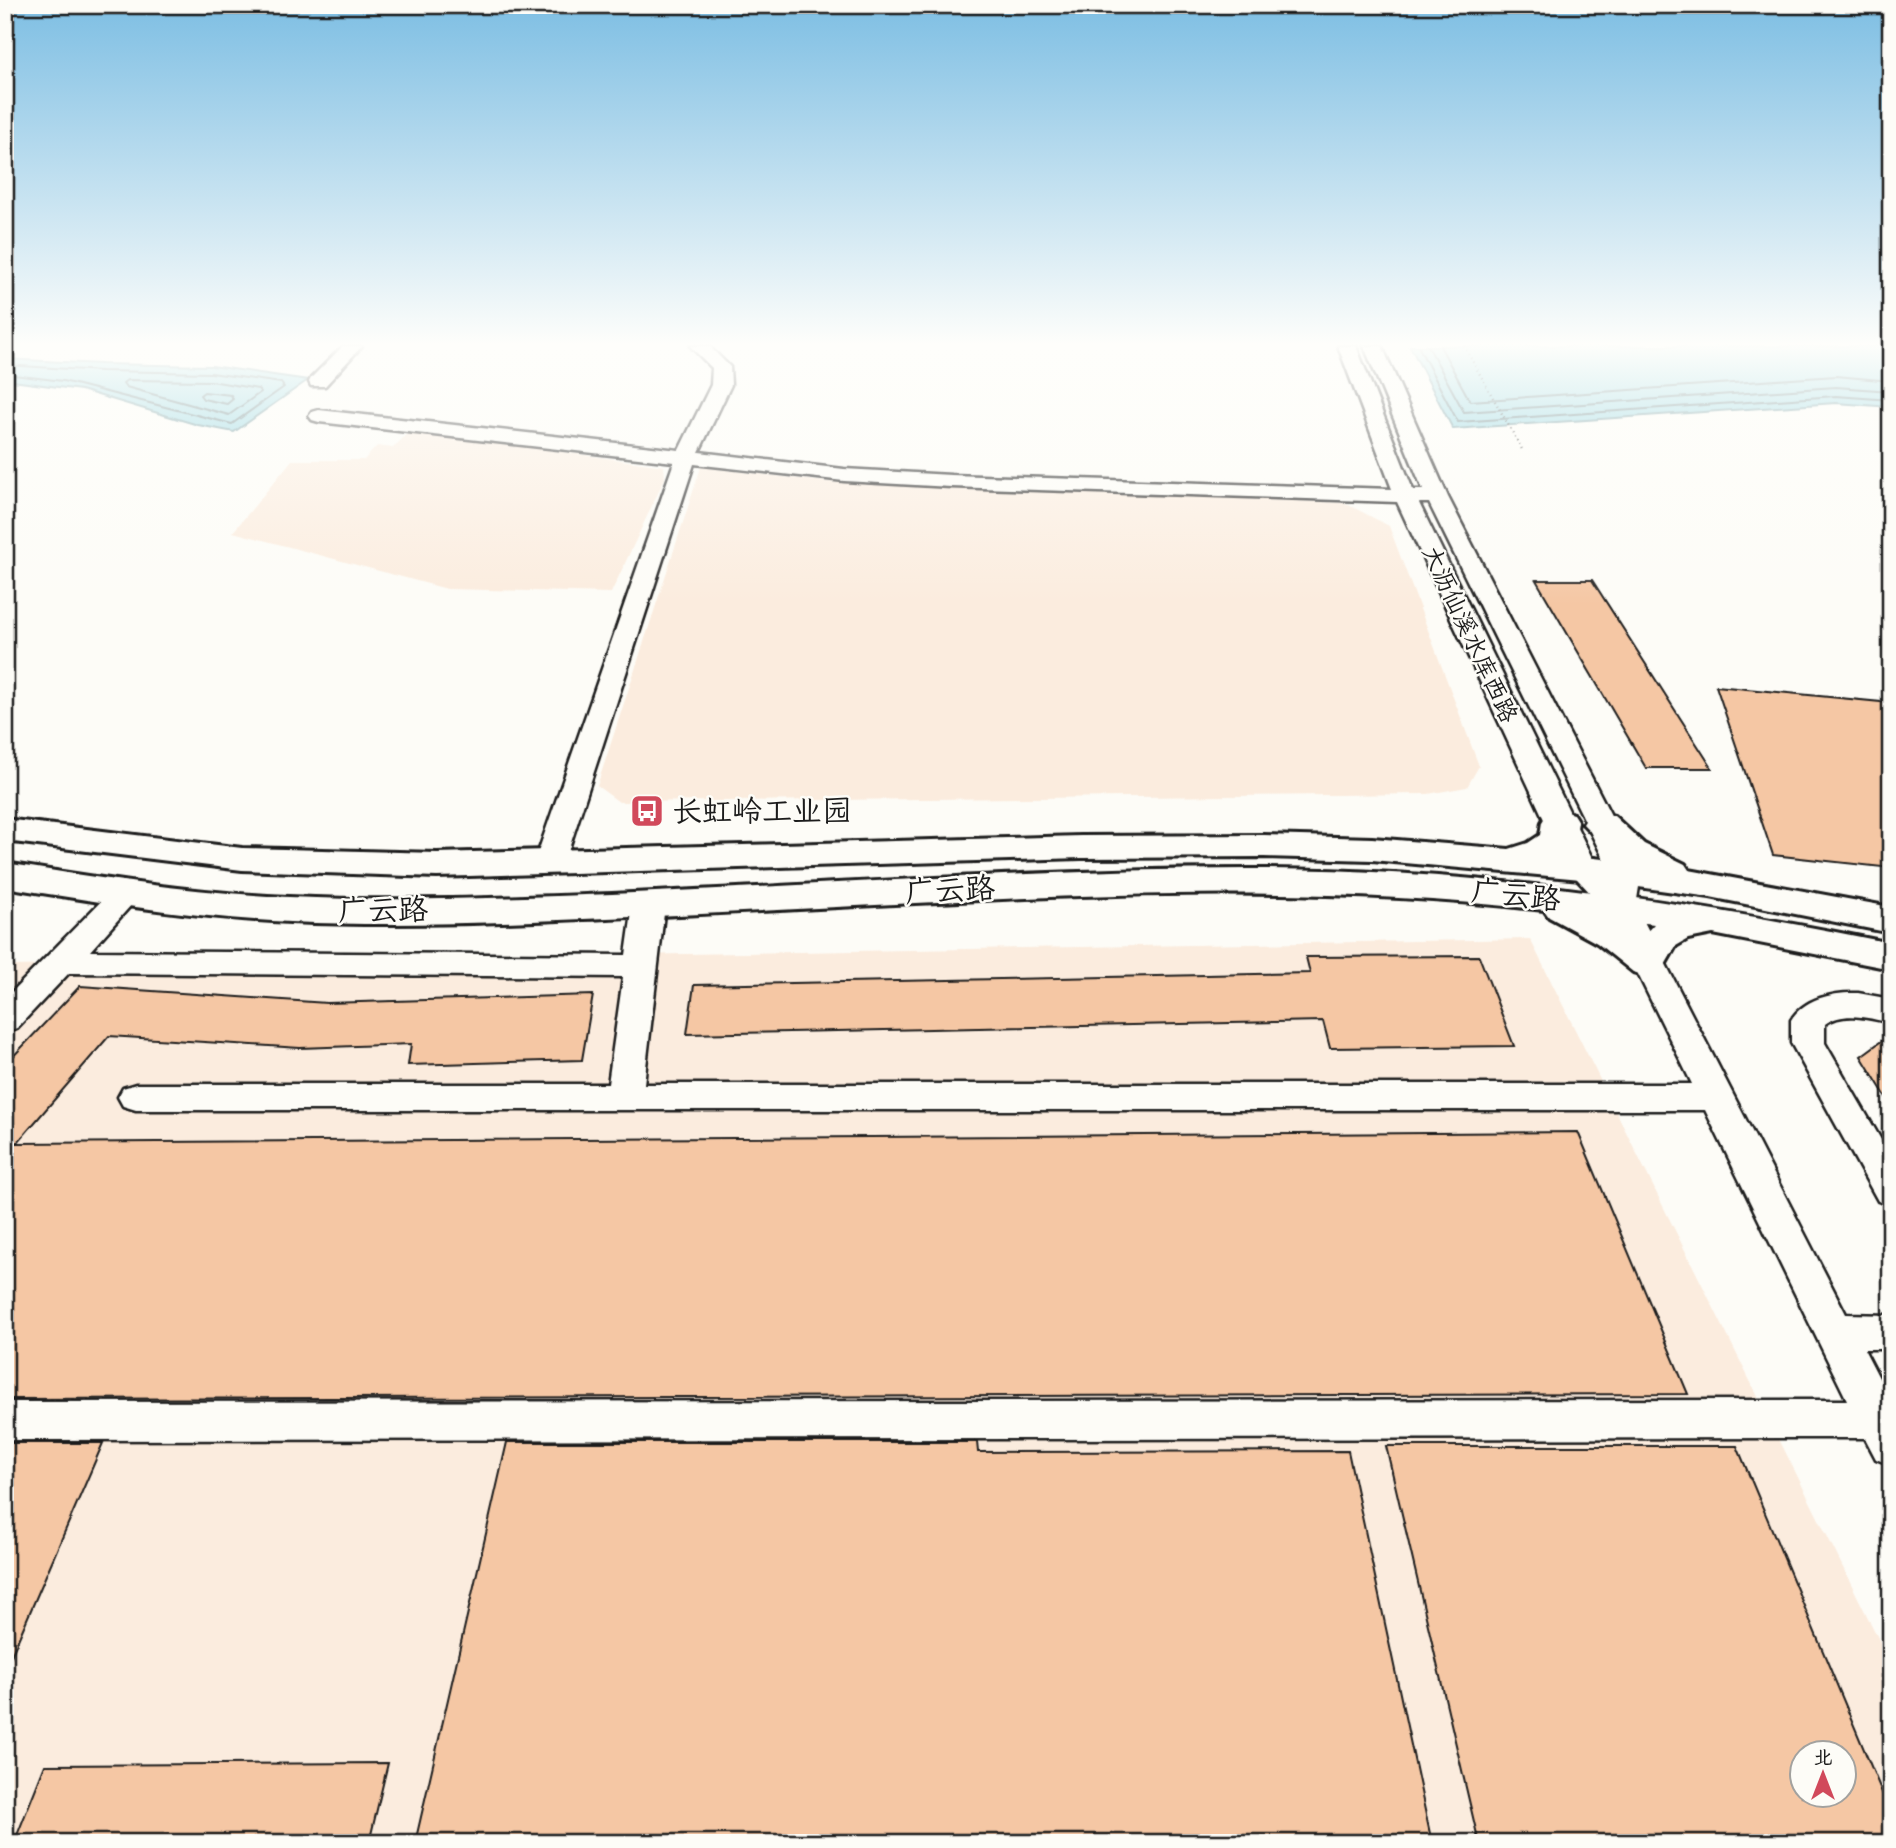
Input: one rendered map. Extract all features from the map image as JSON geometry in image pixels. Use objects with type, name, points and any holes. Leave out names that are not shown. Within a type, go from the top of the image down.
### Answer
[{"type":"main road","points":[[1515,860],[1541,851],[1557,840],[1560,822]]},
{"type":"main road","points":[[1534,897],[1577,914],[1647,963],[1654,943],[1715,903],[1667,871],[1630,852],[1601,824]]},
{"type":"main road","name":"广云路","points":[[5,830],[242,859],[436,865],[1081,847],[1251,846],[1372,849],[1581,867],[1623,890]]},
{"type":"main road","name":"广云路","points":[[5,875],[126,894],[323,911],[649,905],[1083,884],[1268,881],[1375,884],[1534,897],[1623,890],[1715,903],[1891,920]]},
{"type":"main road","name":"广云路","points":[[1715,903],[1891,956]]},
{"type":"street","points":[[461,432],[844,475],[938,481],[1437,497]]},
{"type":"street","points":[[550,861],[686,458],[698,432]]},
{"type":"street","name":"大沥仙溪水库西路","points":[[1380,432],[1405,496],[1581,867]]},
{"type":"street","points":[[5,1422],[1884,1432],[1647,963],[1601,824],[1437,497],[1410,432]]},
{"type":"street","points":[[5,1020],[126,894]]},
{"type":"street","points":[[624,1099],[649,905]]},
{"type":"street","points":[[61,962],[641,966]]},
{"type":"street","points":[[1891,1011],[1842,1003],[1820,1009],[1808,1020],[1808,1042],[1891,1191]]},
{"type":"street","points":[[135,1097],[1715,1097]]},
{"type":"street","points":[[1833,1331],[1891,1332]]},
{"type":"path","points":[[1514,432],[1523,451]]},
{"type":"shaded area","points":[[409,432],[419,432],[664,466],[665,478],[611,593],[447,589],[233,532],[292,460],[364,460],[377,446],[393,448]]},
{"type":"shaded area","points":[[701,467],[825,482],[1345,503],[1389,526],[1479,766],[1467,787],[1428,794],[619,802],[597,786]]},
{"type":"shaded area","points":[[1530,939],[1891,1664],[1891,1843],[5,1843],[5,972],[11,966]]},
{"type":"building","points":[[1536,580],[1592,580],[1712,768],[1646,768]]},
{"type":"building","points":[[1716,686],[1891,703],[1891,868],[1773,855]]},
{"type":"building","points":[[1479,956],[1514,1046],[1330,1048],[1323,1021],[687,1034],[694,985],[1310,973],[1306,957]]},
{"type":"building","points":[[80,986],[327,1003],[593,995],[582,1060],[408,1065],[411,1044],[300,1048],[109,1036],[17,1143],[1578,1132],[1688,1394],[5,1399],[5,1065]]},
{"type":"building","points":[[1891,1034],[1891,1105],[1861,1056]]},
{"type":"building","points":[[507,1442],[977,1442],[978,1452],[1348,1451],[1432,1843],[415,1843]]},
{"type":"building","points":[[5,1443],[103,1443],[5,1670]]},
{"type":"building","points":[[1386,1446],[1737,1446],[1891,1814],[1891,1843],[1479,1843]]},
{"type":"building","points":[[388,1763],[369,1843],[14,1843],[45,1765]]},
{"type":"place","name":"长虹岭工业园","points":[[647,811]]}]
